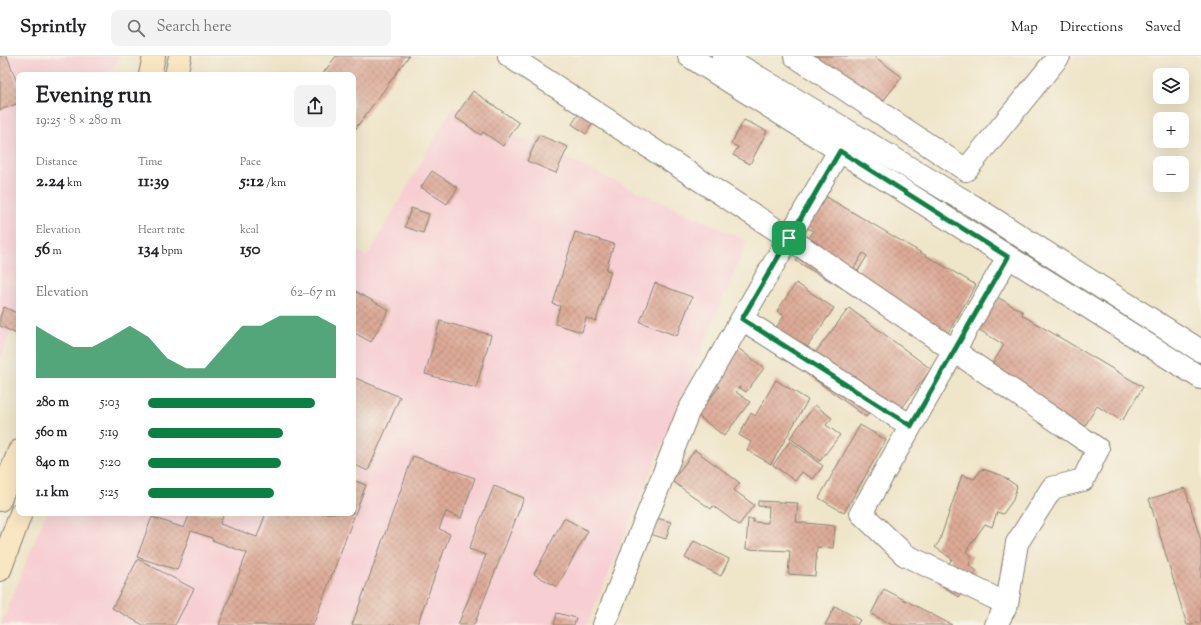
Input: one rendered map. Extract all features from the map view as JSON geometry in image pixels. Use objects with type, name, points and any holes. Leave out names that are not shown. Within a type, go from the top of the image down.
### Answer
[{"type":"main road","points":[[151,72],[154,56]]},
{"type":"main road","points":[[177,72],[180,56]]},
{"type":"main road","points":[[0,500],[16,459]]},
{"type":"main road","points":[[0,570],[20,516]]},
{"type":"street","points":[[509,56],[789,238],[1098,449],[1083,480],[1052,488],[1017,543],[1007,604],[996,625]]},
{"type":"street","points":[[689,56],[1201,378]]},
{"type":"street","points":[[723,56],[950,192],[1201,351]]},
{"type":"street","points":[[795,56],[966,170]]},
{"type":"street","points":[[950,192],[966,170],[1059,56]]},
{"type":"street","points":[[604,625],[688,412],[840,151]]},
{"type":"street","points":[[1007,604],[905,554],[861,513],[1008,257]]},
{"type":"street","points":[[742,319],[911,426]]},
{"type":"shaded area","points":[[0,56],[120,56],[111,72],[16,72],[16,313],[0,361]]},
{"type":"shaded area","points":[[453,107],[747,241],[587,625],[1,625],[45,516],[356,516],[356,248],[367,257]]},
{"type":"building","points":[[0,56],[7,56],[16,80],[16,104],[0,110]]},
{"type":"building","points":[[336,56],[409,56],[356,128],[356,72],[324,72]]},
{"type":"building","points":[[797,56],[874,56],[902,77],[872,115]]},
{"type":"building","points":[[473,91],[519,123],[503,146],[483,132],[481,135],[455,117]]},
{"type":"building","points":[[585,105],[599,114],[586,134],[572,124]]},
{"type":"building","points":[[744,120],[767,131],[750,164],[733,155],[738,147],[731,144]]},
{"type":"building","points":[[539,135],[568,147],[556,173],[527,161]]},
{"type":"building","points":[[432,171],[458,188],[447,204],[421,187]]},
{"type":"building","points":[[825,196],[976,285],[940,346],[846,291],[867,256],[863,253],[842,288],[796,261],[813,231],[806,227]]},
{"type":"building","points":[[411,208],[429,214],[423,233],[405,227]]},
{"type":"building","points":[[575,232],[614,244],[606,270],[611,271],[596,321],[586,318],[582,332],[555,324],[560,306],[553,304]]},
{"type":"building","points":[[655,283],[692,297],[677,336],[640,322]]},
{"type":"building","points":[[796,283],[834,308],[794,366],[764,345],[784,316],[777,311]]},
{"type":"building","points":[[987,291],[1023,312],[1022,315],[1143,387],[1122,421],[1097,406],[1080,434],[984,377],[1004,345],[968,323]]},
{"type":"building","points":[[356,292],[389,310],[371,342],[356,334]]},
{"type":"building","points":[[4,307],[16,313],[16,334],[0,326],[0,317]]},
{"type":"building","points":[[849,308],[931,369],[890,424],[872,410],[866,417],[802,370]]},
{"type":"building","points":[[440,321],[491,335],[476,388],[425,374]]},
{"type":"building","points":[[734,345],[764,368],[746,392],[739,387],[736,392],[750,402],[724,436],[697,415],[719,387],[708,379]]},
{"type":"building","points":[[356,378],[400,397],[368,471],[356,465]]},
{"type":"building","points":[[776,380],[808,400],[771,464],[747,450],[751,442],[739,435],[751,413],[755,416]]},
{"type":"building","points":[[815,405],[832,418],[826,425],[840,435],[820,461],[790,438]]},
{"type":"building","points":[[860,425],[886,440],[844,513],[819,498]]},
{"type":"building","points":[[790,441],[823,466],[813,479],[802,472],[795,481],[773,465]]},
{"type":"building","points":[[695,450],[740,483],[734,490],[754,505],[739,525],[713,506],[711,509],[672,481]]},
{"type":"building","points":[[413,456],[475,478],[461,518],[446,512],[439,529],[450,534],[417,625],[352,625]]},
{"type":"building","points":[[982,469],[1001,475],[1017,486],[1013,500],[1003,514],[997,512],[992,527],[985,524],[966,551],[972,556],[969,565],[977,571],[959,597],[938,583],[941,574],[952,559],[935,547],[939,542],[962,475],[974,479]]},
{"type":"building","points":[[356,481],[366,485],[356,511]]},
{"type":"building","points":[[494,486],[524,498],[474,625],[458,625],[486,555],[469,549]]},
{"type":"building","points":[[1185,488],[1201,541],[1201,622],[1191,625],[1187,625],[1149,499]]},
{"type":"building","points":[[758,501],[798,503],[796,522],[835,526],[833,548],[817,547],[815,576],[788,574],[790,551],[746,549],[748,519],[754,519],[753,522],[768,523],[769,507],[758,506]]},
{"type":"building","points":[[646,515],[671,522],[666,539],[641,531]]},
{"type":"building","points":[[189,516],[223,516],[220,524],[257,537],[265,516],[354,516],[313,625],[219,625],[247,553],[212,540],[212,538],[191,531],[177,570],[137,557],[152,517],[184,528]]},
{"type":"building","points":[[564,518],[588,531],[557,587],[534,574]]},
{"type":"building","points":[[694,541],[729,559],[721,576],[685,558]]},
{"type":"building","points":[[138,559],[194,589],[175,625],[143,625],[112,608]]},
{"type":"building","points":[[884,589],[952,625],[892,625],[871,614]]},
{"type":"building","points":[[835,606],[860,620],[857,625],[825,625]]},
{"type":"building","points":[[557,613],[576,618],[574,625],[554,625]]},
{"type":"route","points":[[840,151],[1008,257],[911,426],[742,319],[789,238],[840,151]]}]
